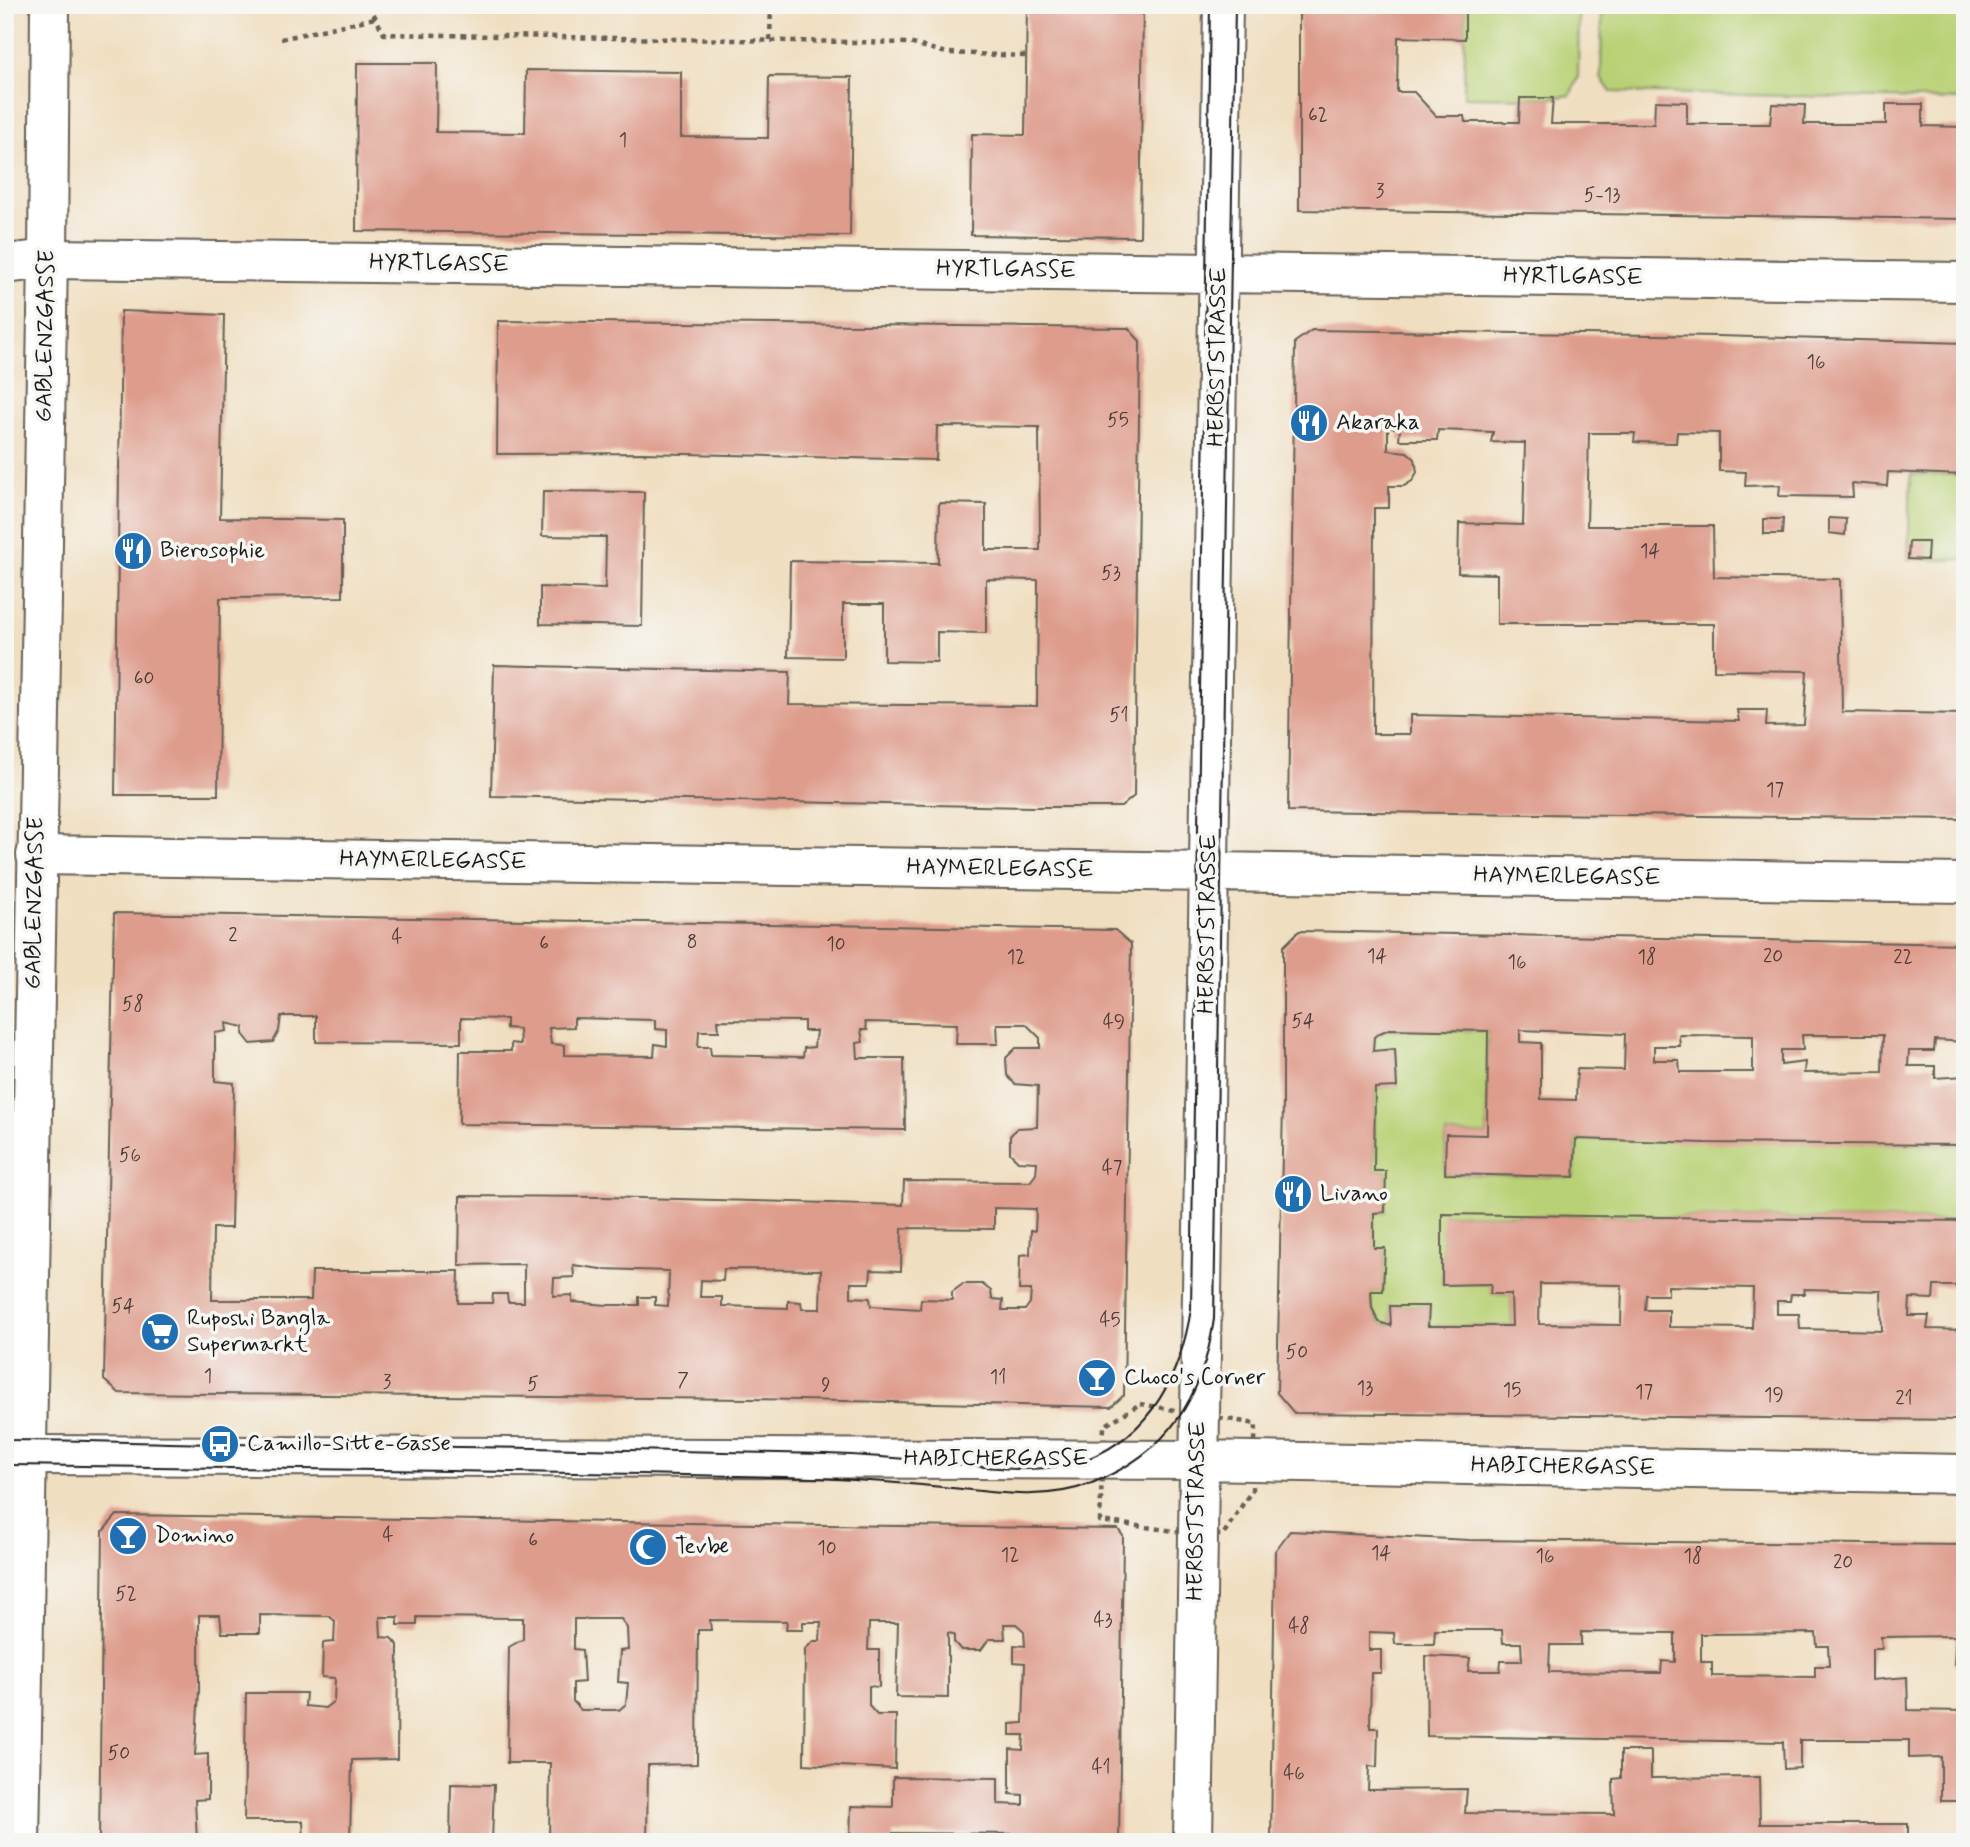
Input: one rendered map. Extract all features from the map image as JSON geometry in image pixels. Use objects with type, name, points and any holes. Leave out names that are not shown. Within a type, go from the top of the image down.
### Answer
[{"type":"street","name":"GABLENZGASSE","points":[[20,1842],[16,1455],[36,855],[48,259],[50,5]]},
{"type":"street","name":"HERBSTSTRASSE","points":[[1193,1842],[1223,5]]},
{"type":"street","name":"HYRTLGASSE","points":[[5,264],[48,259],[1965,282]]},
{"type":"street","name":"HAYMERLEGASSE","points":[[36,855],[1965,883]]},
{"type":"street","name":"HABICHERGASSE","points":[[16,1455],[1198,1460],[1965,1474]]},
{"type":"path","points":[[369,5],[384,34],[909,43],[947,52],[1027,56]]},
{"type":"path","points":[[770,40],[771,5]]},
{"type":"path","points":[[281,39],[375,18]]},
{"type":"green space","points":[[1465,5],[1579,5],[1578,78],[1570,95],[1553,98],[1464,97]]},
{"type":"green space","points":[[1602,5],[1965,5],[1965,100],[1611,92],[1601,78]]},
{"type":"green space","points":[[1911,474],[1965,475],[1965,560],[1908,559]]},
{"type":"green space","points":[[1389,1029],[1488,1031],[1487,1135],[1446,1134],[1445,1174],[1574,1177],[1576,1139],[1964,1145],[1963,1221],[1443,1214],[1442,1284],[1491,1284],[1491,1294],[1511,1294],[1512,1326],[1428,1326],[1429,1306],[1390,1306],[1391,1326],[1379,1322],[1372,1308],[1371,1291],[1383,1291],[1385,1249],[1374,1248],[1374,1213],[1385,1212],[1386,1171],[1374,1171],[1375,1088],[1397,1086],[1395,1049],[1373,1051],[1374,1037]]},
{"type":"building","points":[[1027,5],[1143,5],[1140,237],[971,235],[972,134],[1025,135]]},
{"type":"building","points":[[1299,5],[1465,5],[1465,39],[1398,37],[1397,92],[1414,92],[1436,116],[1464,116],[1465,122],[1519,122],[1520,98],[1553,98],[1551,124],[1654,124],[1655,101],[1687,102],[1687,124],[1770,124],[1772,104],[1805,105],[1804,124],[1886,124],[1886,104],[1923,104],[1923,126],[1965,127],[1965,219],[1299,210]]},
{"type":"building","points":[[357,63],[437,63],[436,132],[525,133],[526,70],[681,72],[681,137],[768,138],[769,76],[852,77],[850,236],[356,231]]},
{"type":"building","points":[[121,311],[224,315],[220,518],[343,520],[343,597],[220,598],[218,795],[115,795]]},
{"type":"building","points":[[498,321],[1128,328],[1140,341],[1134,796],[1121,807],[1032,807],[491,796],[494,665],[790,672],[789,704],[1037,706],[1038,580],[986,579],[986,633],[937,632],[937,662],[884,661],[884,604],[843,604],[843,658],[788,657],[790,561],[938,563],[939,503],[986,504],[986,550],[1040,550],[1039,427],[937,426],[936,460],[643,453],[497,454]]},
{"type":"building","points":[[1312,330],[1965,343],[1965,475],[1888,472],[1887,486],[1852,483],[1853,497],[1779,496],[1780,485],[1745,486],[1746,472],[1719,471],[1719,433],[1677,432],[1676,443],[1634,442],[1635,433],[1589,433],[1587,526],[1713,526],[1714,577],[1840,579],[1842,712],[1965,714],[1965,819],[1288,811],[1295,342]],"holes":[[[1388,428],[1400,428],[1399,440],[1437,440],[1438,430],[1493,432],[1491,442],[1525,443],[1523,525],[1459,523],[1458,573],[1497,574],[1497,624],[1714,624],[1714,670],[1807,671],[1804,725],[1766,726],[1767,710],[1737,710],[1739,721],[1410,715],[1410,734],[1373,734],[1374,508],[1389,508],[1389,486],[1404,486],[1412,481],[1417,472],[1415,459],[1407,452],[1388,450]]]},
{"type":"building","points":[[543,491],[644,492],[642,626],[540,624],[540,587],[605,589],[606,537],[542,536]]},
{"type":"building","points":[[1829,518],[1846,519],[1845,535],[1829,533]]},
{"type":"building","points":[[1764,519],[1783,519],[1782,534],[1764,534]]},
{"type":"building","points":[[1909,542],[1928,542],[1927,560],[1908,559]]},
{"type":"building","points":[[114,913],[1115,930],[1131,944],[1124,1395],[1111,1407],[750,1399],[119,1393],[104,1380]],"holes":[[[281,1016],[316,1016],[316,1042],[461,1043],[461,1018],[506,1019],[506,1028],[519,1029],[520,1044],[511,1043],[511,1051],[460,1051],[459,1124],[905,1130],[904,1058],[858,1058],[857,1043],[863,1042],[861,1030],[867,1030],[865,1022],[957,1024],[956,1044],[998,1044],[997,1024],[1026,1024],[1040,1038],[1040,1048],[1016,1048],[1006,1058],[1007,1075],[1015,1084],[1038,1086],[1037,1127],[1017,1128],[1010,1136],[1010,1153],[1018,1161],[1037,1162],[1036,1174],[1030,1182],[904,1181],[903,1205],[460,1196],[459,1265],[524,1264],[524,1302],[508,1302],[507,1294],[493,1294],[492,1303],[458,1303],[459,1271],[312,1271],[311,1300],[212,1300],[213,1228],[231,1228],[234,1083],[215,1081],[215,1033],[227,1031],[226,1023],[244,1027],[243,1034],[251,1044],[273,1042],[279,1031]],[[574,1018],[655,1020],[655,1029],[667,1030],[667,1046],[655,1044],[654,1056],[564,1055],[564,1045],[551,1044],[549,1028],[574,1027]],[[718,1020],[804,1021],[804,1031],[816,1031],[814,1047],[804,1048],[803,1057],[711,1055],[710,1047],[698,1047],[699,1031],[719,1031]],[[994,1208],[1036,1209],[1035,1231],[1031,1230],[1030,1254],[1020,1255],[1019,1290],[1031,1290],[1030,1303],[1025,1310],[1002,1310],[1003,1300],[992,1299],[991,1291],[982,1284],[963,1284],[952,1292],[952,1300],[921,1299],[920,1309],[871,1306],[870,1298],[851,1297],[851,1283],[870,1283],[871,1270],[901,1271],[902,1228],[994,1229]],[[573,1265],[601,1269],[669,1271],[668,1306],[655,1305],[655,1297],[639,1297],[639,1305],[572,1302],[572,1295],[553,1296],[554,1278],[574,1277]],[[724,1269],[821,1270],[820,1309],[802,1309],[801,1302],[788,1301],[788,1308],[722,1306],[722,1297],[700,1297],[701,1280],[723,1281]]]},
{"type":"building","points":[[1299,931],[1965,944],[1965,1042],[1935,1040],[1934,1051],[1909,1051],[1908,1066],[1935,1066],[1935,1078],[1965,1076],[1965,1145],[1576,1139],[1574,1177],[1445,1174],[1446,1134],[1487,1135],[1488,1031],[1389,1029],[1380,1033],[1374,1037],[1373,1051],[1395,1049],[1397,1087],[1375,1088],[1374,1171],[1386,1171],[1385,1212],[1374,1213],[1374,1248],[1385,1248],[1383,1291],[1371,1291],[1372,1308],[1379,1322],[1391,1326],[1390,1306],[1429,1306],[1428,1326],[1512,1326],[1511,1294],[1490,1294],[1491,1284],[1442,1285],[1442,1214],[1965,1221],[1965,1271],[1962,1286],[1934,1286],[1933,1299],[1910,1298],[1909,1316],[1929,1316],[1927,1329],[1965,1330],[1965,1420],[1294,1413],[1277,1393],[1283,1104],[1283,947]],"holes":[[[1520,1030],[1625,1034],[1624,1070],[1577,1069],[1576,1100],[1541,1099],[1541,1043],[1520,1042]],[[1679,1035],[1753,1036],[1753,1072],[1680,1072],[1679,1060],[1654,1060],[1654,1046],[1680,1046]],[[1802,1035],[1883,1035],[1882,1072],[1804,1073],[1805,1062],[1781,1065],[1781,1050],[1803,1050]],[[1540,1284],[1622,1285],[1621,1325],[1539,1324]],[[1668,1286],[1753,1288],[1752,1328],[1669,1327],[1669,1310],[1645,1310],[1646,1295],[1668,1295]],[[1804,1289],[1881,1291],[1882,1331],[1800,1329],[1799,1314],[1777,1314],[1777,1301],[1790,1301],[1791,1294],[1805,1294]]]},
{"type":"building","points":[[117,1515],[1118,1529],[1123,1536],[1119,1842],[1025,1842],[1026,1834],[893,1833],[893,1842],[850,1842],[851,1806],[893,1807],[893,1777],[998,1778],[998,1804],[1023,1805],[1023,1795],[1010,1794],[1010,1749],[1023,1750],[1024,1735],[1010,1735],[1010,1724],[1023,1723],[1025,1663],[1014,1662],[1014,1645],[1025,1646],[1024,1631],[1016,1624],[1004,1624],[1005,1639],[989,1639],[981,1650],[961,1650],[954,1642],[954,1634],[948,1633],[948,1698],[896,1697],[898,1623],[869,1623],[868,1650],[879,1650],[879,1687],[869,1686],[869,1706],[877,1715],[896,1715],[895,1769],[804,1764],[805,1649],[814,1641],[820,1641],[821,1622],[803,1622],[803,1630],[786,1630],[787,1621],[710,1620],[711,1630],[698,1630],[697,1764],[648,1765],[647,1842],[549,1842],[550,1763],[507,1763],[509,1647],[523,1639],[523,1618],[417,1617],[417,1625],[398,1625],[398,1617],[380,1617],[381,1637],[391,1638],[398,1645],[397,1759],[352,1760],[350,1842],[304,1842],[303,1821],[244,1821],[246,1693],[306,1693],[305,1706],[325,1708],[334,1701],[335,1678],[322,1677],[323,1643],[334,1642],[335,1621],[329,1616],[260,1615],[260,1633],[222,1633],[220,1615],[199,1615],[199,1690],[195,1755],[208,1754],[208,1799],[195,1800],[197,1842],[99,1842],[103,1531]],"holes":[[[574,1619],[621,1619],[627,1628],[628,1650],[620,1651],[618,1682],[628,1683],[626,1704],[619,1710],[581,1710],[573,1701],[573,1683],[584,1682],[582,1650],[574,1649]]]},
{"type":"building","points":[[1290,1531],[1469,1540],[1965,1545],[1965,1665],[1954,1665],[1956,1636],[1881,1637],[1882,1649],[1872,1649],[1872,1680],[1907,1677],[1908,1710],[1965,1711],[1965,1801],[1941,1801],[1941,1757],[1909,1758],[1909,1740],[1800,1740],[1800,1768],[1784,1769],[1783,1742],[1427,1736],[1426,1656],[1470,1658],[1468,1671],[1500,1671],[1501,1661],[1522,1661],[1521,1643],[1503,1643],[1502,1630],[1435,1630],[1434,1644],[1395,1644],[1394,1633],[1369,1632],[1369,1650],[1381,1650],[1381,1673],[1371,1673],[1370,1728],[1378,1728],[1377,1767],[1369,1766],[1368,1790],[1467,1789],[1465,1813],[1614,1814],[1613,1779],[1621,1778],[1621,1751],[1651,1751],[1651,1778],[1759,1777],[1760,1824],[1908,1824],[1908,1842],[1271,1842],[1275,1551]],"holes":[[[1581,1632],[1675,1633],[1675,1662],[1662,1661],[1661,1673],[1549,1672],[1550,1645],[1581,1645]],[[1816,1633],[1817,1646],[1828,1646],[1829,1666],[1815,1666],[1815,1677],[1712,1676],[1712,1662],[1701,1662],[1701,1634]]]},
{"type":"building","points":[[451,1784],[494,1785],[492,1842],[450,1842]]},
{"type":"tram line","points":[[5,1440],[826,1454],[1031,1469],[1050,1468],[1087,1459],[1110,1448],[1146,1417],[1171,1378],[1180,1356],[1191,1309],[1210,5]]},
{"type":"tram line","points":[[5,1465],[767,1477],[861,1480],[1037,1494],[1074,1489],[1092,1483],[1119,1471],[1161,1439],[1191,1398],[1209,1347],[1214,1319],[1235,5]]},
{"type":"place","name":"Akaraka","points":[[1309,423]]},
{"type":"place","name":"Bierosophie","points":[[133,551]]},
{"type":"place","name":"Livano","points":[[1293,1194]]},
{"type":"place","name":"Ruposhi Bangla Supermarkt","points":[[160,1332]]},
{"type":"place","name":"Choco's Corner","points":[[1097,1378]]},
{"type":"place","name":"Camillo-Sitte-Gasse","points":[[220,1444]]},
{"type":"place","name":"Domino","points":[[128,1536]]},
{"type":"place","name":"Tevbe","points":[[648,1547]]}]
